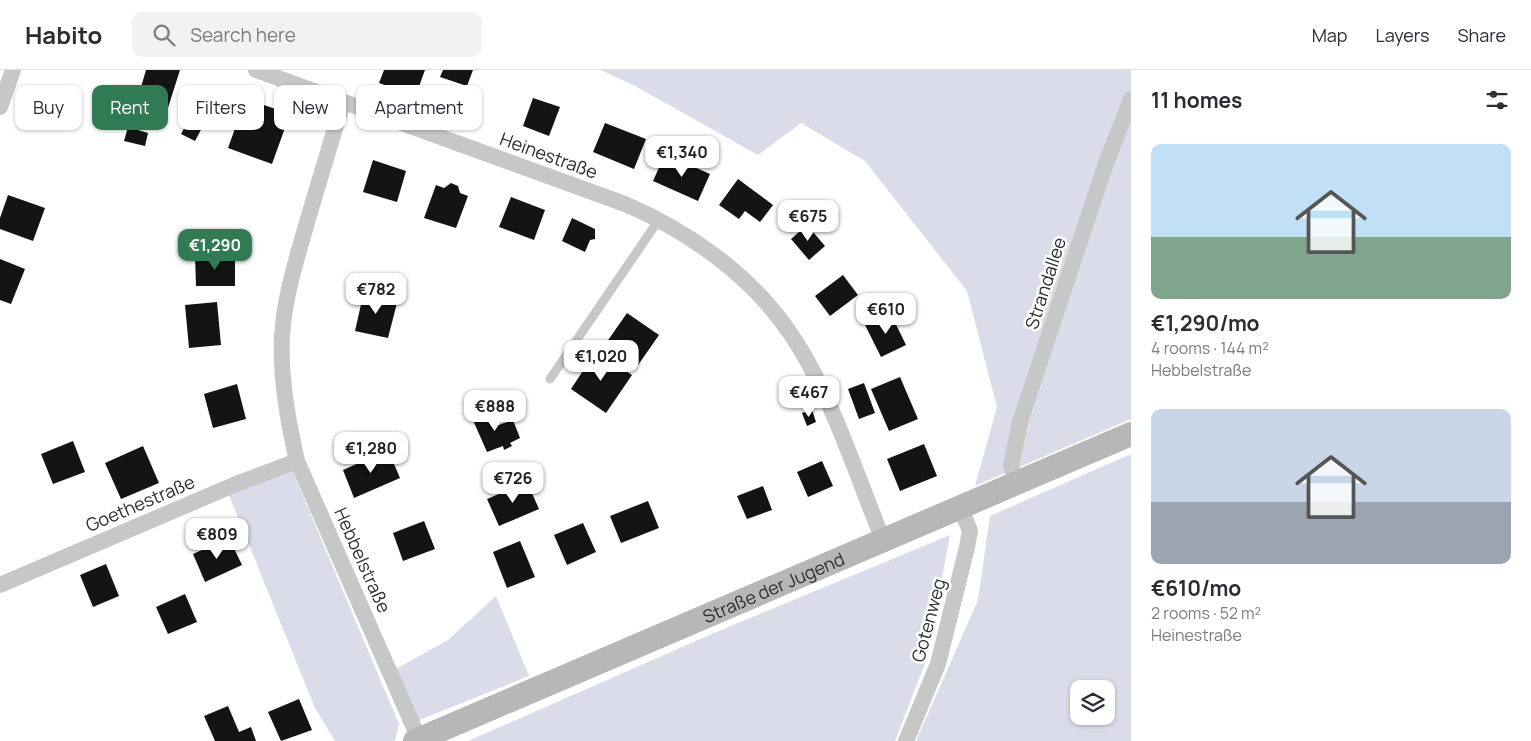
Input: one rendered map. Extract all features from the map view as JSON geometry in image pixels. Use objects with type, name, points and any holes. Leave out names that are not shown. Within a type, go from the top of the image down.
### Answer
[{"type":"street","points":[[0,107],[14,70]]},
{"type":"street","name":"Heinestraße","points":[[256,70],[297,85]]},
{"type":"street","name":"Strandallee","points":[[1016,483],[1011,465],[1020,422],[1105,166],[1131,99]]},
{"type":"street","name":"Heinestraße","points":[[346,103],[625,204],[682,233],[738,275],[790,332],[824,397],[883,540]]},
{"type":"street","name":"Hebbelstraße","points":[[335,130],[296,261],[282,336],[284,385],[289,423],[297,461],[417,740]]},
{"type":"street","name":"Straße der Jugend","points":[[417,740],[1131,434]]},
{"type":"street","name":"Goethestraße","points":[[0,585],[236,484],[297,461]]},
{"type":"street","name":"Gotenweg","points":[[906,741],[938,664],[967,547],[970,531],[960,506]]},
{"type":"lane","points":[[550,379],[658,220]]},
{"type":"shaded area","points":[[601,70],[1131,70],[1131,419],[975,486],[997,407],[967,291],[865,161],[801,123],[758,155],[635,86]]},
{"type":"shaded area","points":[[1131,454],[1131,741],[916,741],[978,600],[990,516]]},
{"type":"shaded area","points":[[292,470],[399,724],[395,740],[335,741],[315,708],[228,493]]},
{"type":"shaded area","points":[[950,535],[927,658],[895,741],[468,741],[714,633]]},
{"type":"shaded area","points":[[496,596],[529,676],[417,721],[396,669],[448,640]]},
{"type":"building","points":[[146,70],[180,70],[168,108],[168,85],[142,85]]},
{"type":"building","points":[[384,70],[425,70],[420,85],[384,85],[379,83]]},
{"type":"building","points":[[443,70],[473,70],[467,85],[440,77]]},
{"type":"building","points":[[533,98],[560,107],[549,136],[523,126]]},
{"type":"building","points":[[264,105],[274,108],[274,130],[284,130],[272,164],[228,148],[234,130],[264,130]]},
{"type":"building","points":[[605,123],[646,139],[634,169],[593,152]]},
{"type":"building","points":[[127,130],[138,130],[148,133],[145,146],[124,141]]},
{"type":"building","points":[[183,130],[201,130],[195,141],[181,134]]},
{"type":"building","points":[[665,154],[710,174],[698,201],[653,181]]},
{"type":"building","points":[[373,160],[406,171],[397,202],[363,192]]},
{"type":"building","points":[[738,179],[773,205],[760,222],[745,211],[739,219],[719,205]]},
{"type":"building","points":[[451,183],[458,186],[460,193],[468,196],[456,228],[424,218],[436,185],[444,188]]},
{"type":"building","points":[[8,195],[45,208],[33,241],[0,229],[0,218]]},
{"type":"building","points":[[511,197],[545,210],[534,240],[499,227]]},
{"type":"building","points":[[572,218],[595,229],[595,239],[590,240],[585,252],[562,241]]},
{"type":"building","points":[[807,225],[825,246],[809,260],[791,239]]},
{"type":"building","points":[[235,255],[235,286],[196,286],[195,256]]},
{"type":"building","points":[[0,259],[25,269],[11,304],[0,300]]},
{"type":"building","points":[[843,275],[858,295],[830,316],[815,296]]},
{"type":"building","points":[[364,291],[398,299],[388,338],[355,331]]},
{"type":"building","points":[[217,302],[221,345],[189,348],[185,305]]},
{"type":"building","points":[[890,312],[906,345],[881,357],[865,325]]},
{"type":"building","points":[[627,313],[659,335],[636,368],[604,346]]},
{"type":"building","points":[[596,351],[632,375],[606,413],[571,389]]},
{"type":"building","points":[[900,377],[918,419],[889,431],[871,389]]},
{"type":"building","points":[[864,383],[875,413],[859,419],[848,389]]},
{"type":"building","points":[[237,384],[246,419],[213,428],[204,394]]},
{"type":"building","points":[[812,410],[816,422],[807,426],[802,413]]},
{"type":"building","points":[[489,411],[496,426],[513,420],[520,438],[510,443],[512,446],[504,450],[503,446],[487,452],[472,418]]},
{"type":"building","points":[[73,441],[85,472],[53,484],[41,454]]},
{"type":"building","points":[[924,444],[937,476],[900,491],[887,459]]},
{"type":"building","points":[[143,446],[159,483],[121,499],[105,463]]},
{"type":"building","points":[[388,450],[400,478],[354,498],[343,470]]},
{"type":"building","points":[[822,461],[833,486],[808,497],[797,472]]},
{"type":"building","points":[[527,482],[539,509],[499,526],[487,499]]},
{"type":"building","points":[[763,486],[772,510],[747,519],[737,496]]},
{"type":"building","points":[[648,501],[659,528],[621,543],[610,516]]},
{"type":"building","points":[[424,521],[435,549],[403,561],[393,533]]},
{"type":"building","points":[[583,523],[596,552],[567,565],[554,535]]},
{"type":"building","points":[[229,538],[242,565],[205,582],[193,554]]},
{"type":"building","points":[[520,541],[535,577],[507,588],[493,552]]},
{"type":"building","points":[[106,564],[119,596],[93,607],[80,575]]},
{"type":"building","points":[[185,594],[197,622],[168,634],[156,607]]},
{"type":"building","points":[[299,699],[312,730],[281,741],[268,712]]},
{"type":"building","points":[[228,706],[239,732],[251,727],[256,741],[215,741],[204,716]]}]
